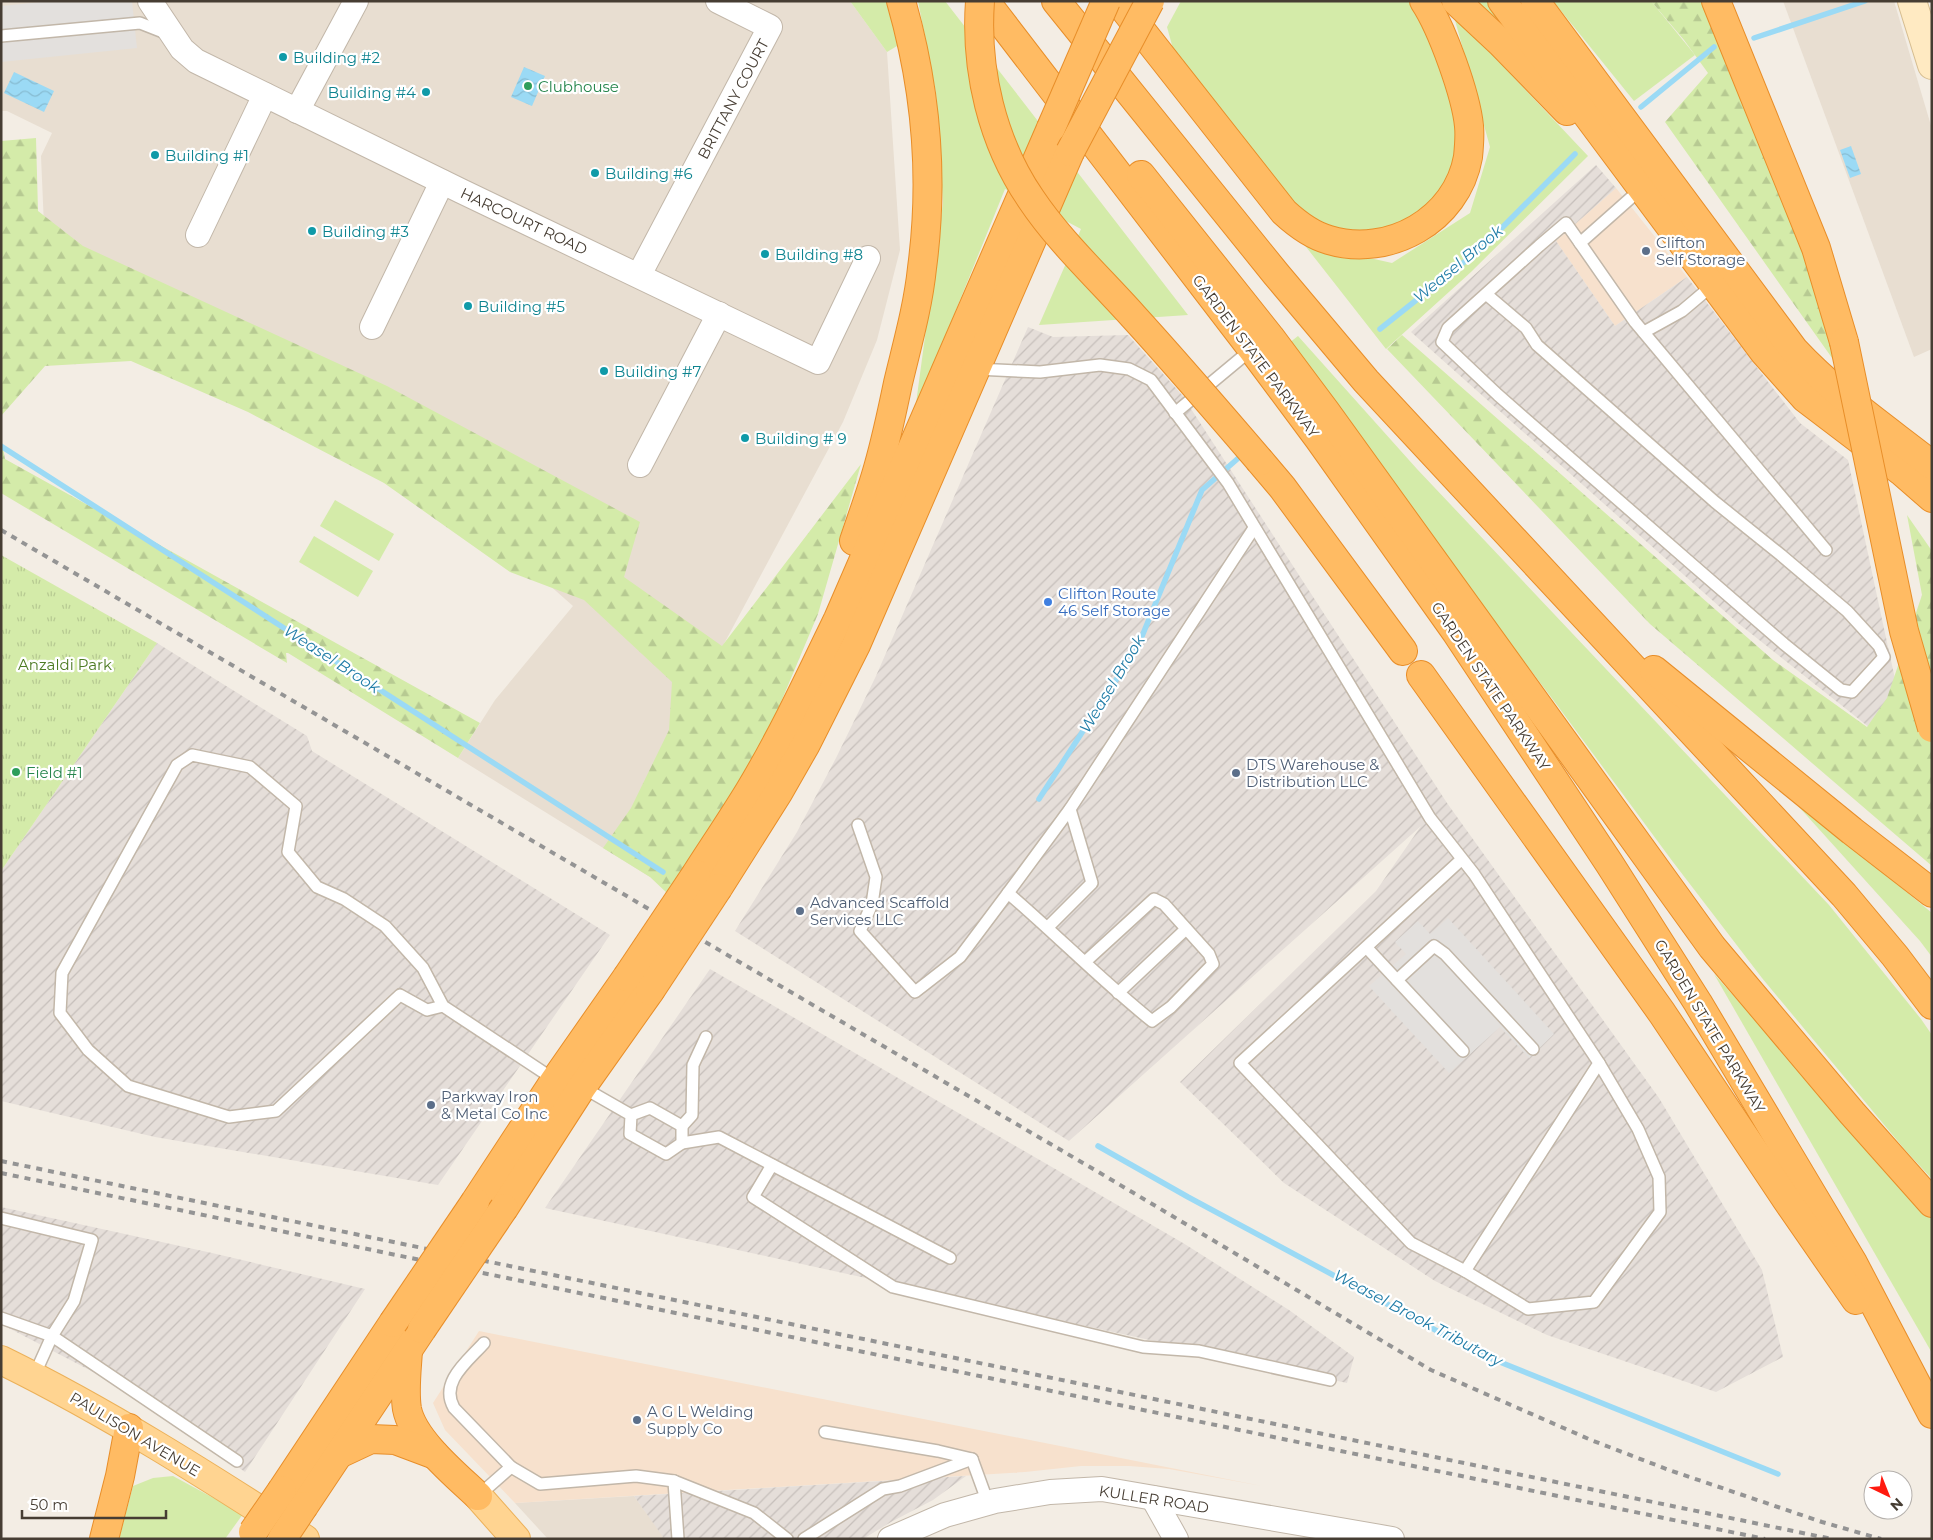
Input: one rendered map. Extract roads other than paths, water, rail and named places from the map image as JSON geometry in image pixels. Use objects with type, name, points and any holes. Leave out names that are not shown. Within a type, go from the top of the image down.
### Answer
[{"type":"highway","points":[[806,687],[878,469],[915,313],[922,268],[928,187],[924,115],[919,79],[901,1]]},
{"type":"highway","points":[[980,1],[980,42],[988,101],[1000,140],[1019,179],[1045,218],[1176,364],[1282,487],[1403,651]]},
{"type":"highway","name":"GARDEN STATE PARKWAY","points":[[985,1],[1252,348],[1456,632],[1609,863],[1698,1003],[1853,1263],[1930,1409]]},
{"type":"highway","points":[[1056,1],[1276,274],[1366,381],[1490,516],[1583,612],[1844,895],[1932,1004]]},
{"type":"highway","points":[[282,1539],[504,1208],[582,1086],[650,991],[707,881],[749,790],[806,687],[838,619],[1106,1]]},
{"type":"highway","points":[[1118,1],[1284,212],[1297,224],[1312,233],[1344,244],[1362,245],[1396,240],[1427,223],[1449,201],[1464,173],[1468,158],[1469,127],[1467,111],[1444,42],[1424,1]]},
{"type":"highway","points":[[256,1528],[475,1202],[554,1080],[626,977],[778,793],[832,695],[856,645],[1135,1]]},
{"type":"highway","points":[[1070,152],[1150,1]]},
{"type":"highway","points":[[1456,1],[1501,43],[1526,71],[1638,183]]},
{"type":"highway","points":[[1502,1],[1764,352],[1805,398],[1901,471],[1932,498]]},
{"type":"highway","points":[[1534,1],[1794,350],[1813,370],[1857,408],[1890,431],[1932,465]]},
{"type":"highway","points":[[1716,1],[1816,248],[1844,342],[1904,631],[1932,728]]},
{"type":"highway","points":[[1026,55],[1149,183],[1264,329],[1326,412],[1712,947],[1852,1113],[1932,1203]]},
{"type":"highway","points":[[1890,431],[1932,454]]},
{"type":"highway","points":[[1583,612],[1852,831],[1932,893]]},
{"type":"highway","points":[[1422,675],[1662,1013],[1786,1199],[1930,1409]]},
{"type":"highway","points":[[415,1340],[407,1409],[412,1422],[435,1455],[478,1496]]},
{"type":"highway","points":[[104,1539],[120,1476],[129,1428]]},
{"type":"highway","points":[[339,1454],[371,1440],[395,1440],[435,1455]]},
{"type":"main road","name":"PAULISON AVENUE","points":[[1,1360],[129,1428],[256,1528],[305,1539]]},
{"type":"main road","points":[[478,1496],[516,1539]]},
{"type":"street","name":"HARCOURT ROAD","points":[[150,1],[182,49],[196,61],[442,182],[640,275],[818,362],[868,258]]},
{"type":"street","points":[[296,111],[356,1]]},
{"type":"street","name":"BRITTANY COURT","points":[[640,275],[770,27],[718,1]]},
{"type":"street","points":[[1912,1],[1932,65]]},
{"type":"street","points":[[198,235],[265,95]]},
{"type":"street","points":[[372,327],[442,182]]},
{"type":"street","points":[[640,465],[718,314]]},
{"type":"street","name":"KULLER ROAD","points":[[890,1539],[945,1514],[988,1503],[1050,1492],[1102,1489],[1391,1539]]},
{"type":"street","points":[[1152,1498],[1176,1539]]},
{"type":"lane","points":[[1,36],[140,23],[172,35]]},
{"type":"lane","points":[[1580,243],[1638,183]]},
{"type":"lane","points":[[1486,294],[1526,328],[1544,352],[1715,502],[1847,611],[1873,639],[1884,657],[1852,692],[1841,690],[1784,644],[1498,395],[1442,342],[1448,328],[1539,246],[1566,223],[1644,332],[1826,550]]},
{"type":"lane","points":[[1644,332],[1682,311],[1714,284]]},
{"type":"lane","points":[[1175,414],[1252,348]]},
{"type":"lane","points":[[976,369],[1040,372],[1100,365],[1129,369],[1151,380],[1228,483],[1430,818],[1474,874],[1599,1063],[1638,1129],[1659,1177],[1660,1212],[1594,1302],[1528,1309],[1466,1271],[1411,1244],[1240,1063],[1462,859]]},
{"type":"lane","points":[[858,825],[876,877],[872,904],[860,931],[915,992],[960,957],[1070,809],[1254,528]]},
{"type":"lane","points":[[443,1006],[427,1010],[400,995],[276,1110],[229,1117],[128,1086],[88,1050],[60,1013],[62,973],[177,765],[192,755],[250,767],[296,806],[288,852],[317,887],[344,899],[385,926],[423,968],[443,1006],[554,1080]]},
{"type":"lane","points":[[1048,927],[1092,882],[1070,809]]},
{"type":"lane","points":[[1008,893],[1048,927],[1085,962],[1118,993],[1152,1021],[1171,1008],[1213,964],[1209,954],[1164,904],[1154,899],[1085,962]]},
{"type":"lane","points":[[1118,993],[1186,929]]},
{"type":"lane","points":[[1397,980],[1434,946],[1446,954],[1533,1049]]},
{"type":"lane","points":[[1367,948],[1463,1051]]},
{"type":"lane","points":[[682,1143],[682,1126],[692,1115],[693,1064],[706,1037]]},
{"type":"lane","points":[[1466,1271],[1599,1063]]},
{"type":"lane","points":[[582,1086],[631,1115]]},
{"type":"lane","points":[[631,1115],[650,1108],[682,1126]]},
{"type":"lane","points":[[631,1115],[630,1134],[666,1154],[682,1143],[719,1137],[950,1258]]},
{"type":"lane","points":[[772,1165],[753,1197],[893,1287],[1143,1347],[1199,1351],[1330,1380]]},
{"type":"lane","points":[[1,1218],[92,1240],[74,1301],[52,1336],[34,1376]]},
{"type":"lane","points":[[1,1318],[52,1336],[237,1462]]},
{"type":"lane","points":[[484,1343],[456,1374],[451,1383],[449,1399],[454,1408],[511,1467],[540,1484],[636,1476],[674,1481],[754,1513],[787,1539]]},
{"type":"lane","points":[[825,1432],[938,1450],[972,1459]]},
{"type":"lane","points":[[972,1459],[988,1503]]},
{"type":"lane","points":[[804,1539],[883,1489],[900,1486],[972,1459]]},
{"type":"lane","points":[[478,1496],[511,1467]]},
{"type":"lane","points":[[674,1481],[678,1539]]},
{"type":"water","name":"Clubhouse","points":[[524,67],[545,76],[532,106],[511,97]]},
{"type":"water","points":[[14,72],[54,91],[44,112],[4,93]]},
{"type":"water","points":[[1851,146],[1861,174],[1850,178],[1840,150]]},
{"type":"waterway","name":"Weasel Brook","points":[[1754,38],[1865,1]]},
{"type":"waterway","name":"Weasel Brook","points":[[1641,107],[1714,47]]},
{"type":"waterway","name":"Weasel Brook","points":[[1380,329],[1483,247],[1575,154]]},
{"type":"waterway","name":"Weasel Brook","points":[[1,446],[663,872]]},
{"type":"waterway","name":"Weasel Brook","points":[[1039,799],[1138,646],[1202,490],[1243,454]]},
{"type":"waterway","name":"Weasel Brook Tributary","points":[[1098,1146],[1188,1197],[1480,1354],[1778,1474]]},
{"type":"railway","points":[[1,530],[1095,1170],[1431,1370],[1591,1440],[1669,1470],[1822,1522],[1881,1539]]},
{"type":"railway","points":[[1,1161],[1832,1539]]},
{"type":"railway","points":[[1,1173],[1765,1539]]},
{"type":"place","name":"Building #2","points":[[283,57]]},
{"type":"place","name":"Clubhouse","points":[[528,86]]},
{"type":"place","name":"Building #4","points":[[426,92]]},
{"type":"place","name":"Building #1","points":[[155,155]]},
{"type":"place","name":"Building #6","points":[[595,173]]},
{"type":"place","name":"Building #3","points":[[312,231]]},
{"type":"place","name":"Clifton Self Storage","points":[[1646,251]]},
{"type":"place","name":"Building #8","points":[[765,254]]},
{"type":"place","name":"Building #5","points":[[468,306]]},
{"type":"place","name":"Building #7","points":[[604,371]]},
{"type":"place","name":"Building # 9","points":[[745,438]]},
{"type":"place","name":"Clifton Route 46 Self Storage","points":[[1048,602]]},
{"type":"place","name":"Field #1","points":[[16,772]]},
{"type":"place","name":"DTS Warehouse & Distribution LLC","points":[[1236,773]]},
{"type":"place","name":"Advanced Scaffold Services LLC","points":[[800,911]]},
{"type":"place","name":"Parkway Iron & Metal Co Inc","points":[[431,1105]]},
{"type":"place","name":"A G L Welding Supply Co","points":[[637,1420]]},
{"type":"park label","name":"Anzaldi Park","points":[[65,664]]}]
